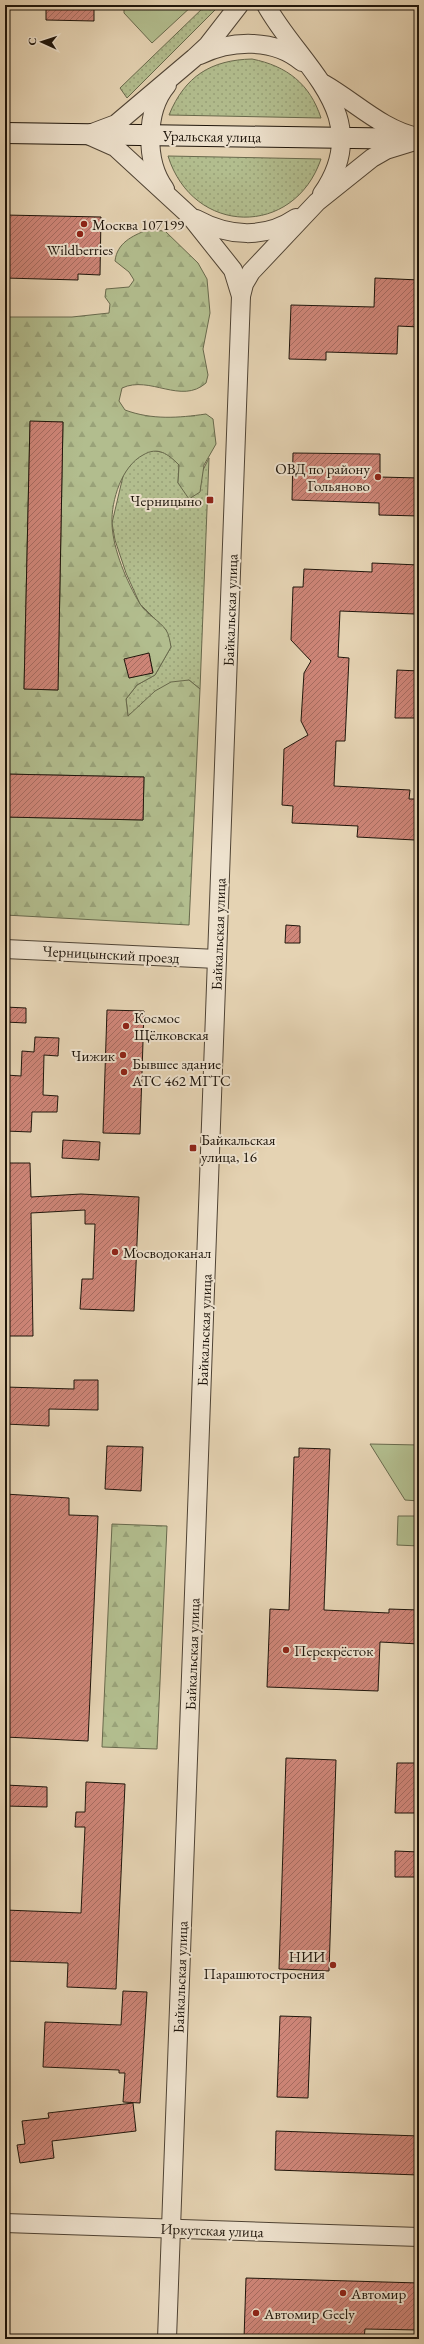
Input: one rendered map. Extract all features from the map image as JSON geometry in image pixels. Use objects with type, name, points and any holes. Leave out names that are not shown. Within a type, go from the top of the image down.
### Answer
[{"type":"main road","name":"Уральская улица","points":[[5,133],[419,139]]},
{"type":"street","points":[[86,135],[101,131],[116,124],[208,45],[239,5]]},
{"type":"street","points":[[241,296],[244,284],[251,272],[312,206],[329,184],[337,163],[341,138],[339,121],[333,102],[320,79],[266,5]]},
{"type":"street","points":[[241,296],[233,270],[163,186],[153,163],[150,136],[154,112],[164,88],[187,63],[214,48],[228,45],[258,44],[280,50],[300,60],[320,79],[384,122],[401,132],[419,139]]},
{"type":"street","points":[[86,135],[115,147],[184,211],[212,228],[237,234],[256,233],[286,225],[372,158],[401,144],[419,139]]},
{"type":"street","name":"Байкальская улица","points":[[167,2339],[241,296]]},
{"type":"street","name":"Черницынский проезд","points":[[5,949],[217,959]]},
{"type":"street","name":"Иркутская улица","points":[[5,2223],[419,2237]]},
{"type":"green space","points":[[124,5],[193,5],[152,43],[124,13]]},
{"type":"green space","points":[[206,5],[220,5],[127,98],[120,88]]},
{"type":"green space","points":[[252,59],[276,66],[296,78],[310,95],[321,118],[169,115],[175,101],[183,90],[191,80],[201,73],[224,63]]},
{"type":"green space","points":[[168,156],[321,159],[308,185],[289,203],[267,214],[244,217],[220,213],[199,201],[181,182]]},
{"type":"green space","points":[[147,230],[165,231],[198,263],[207,279],[210,313],[203,349],[208,375],[206,383],[196,389],[186,391],[133,385],[122,388],[119,401],[125,410],[155,417],[206,414],[213,419],[216,444],[204,465],[200,492],[189,499],[178,483],[179,465],[162,452],[148,452],[136,460],[124,475],[119,485],[113,505],[112,515],[115,544],[126,576],[140,604],[166,630],[171,647],[155,675],[137,685],[126,699],[128,716],[155,691],[171,682],[189,680],[200,689],[189,925],[5,915],[5,817],[143,820],[144,777],[5,774],[5,317],[72,317],[109,313],[110,304],[105,297],[106,289],[129,287],[134,280],[129,272],[115,261],[116,255],[126,241]],"holes":[[[30,422],[63,422],[58,690],[24,689]],[[149,654],[153,672],[129,678]]]},
{"type":"green space","points":[[150,450],[167,453],[179,465],[178,483],[200,491],[201,474],[209,458],[200,689],[189,680],[142,705],[128,716],[126,699],[137,685],[155,675],[171,647],[166,630],[140,604],[126,573],[115,540],[112,523],[124,472],[136,458]]},
{"type":"green space","points":[[370,1444],[419,1445],[419,1501],[405,1500]]},
{"type":"green space","points":[[398,1516],[419,1516],[419,1546],[397,1545]]},
{"type":"green space","points":[[112,1524],[167,1526],[157,1749],[102,1747]]},
{"type":"building","points":[[46,5],[94,5],[94,21],[46,20]]},
{"type":"building","points":[[5,215],[101,217],[100,275],[78,274],[78,280],[5,278]]},
{"type":"building","points":[[375,278],[419,280],[419,327],[398,326],[397,354],[326,352],[326,360],[289,359],[291,305],[374,307]]},
{"type":"building","points":[[30,421],[63,422],[58,690],[24,689]]},
{"type":"building","points":[[293,453],[380,454],[380,477],[419,478],[419,516],[379,515],[379,503],[292,500]]},
{"type":"building","points":[[372,563],[419,565],[419,606],[416,606],[415,614],[340,611],[338,657],[349,658],[345,741],[336,741],[334,786],[410,790],[409,799],[419,799],[419,831],[416,831],[415,840],[357,837],[358,826],[292,823],[293,806],[282,805],[284,749],[308,735],[301,721],[304,673],[311,661],[291,640],[293,587],[303,587],[304,569],[372,572]]},
{"type":"building","points":[[149,653],[153,673],[129,678],[124,659]]},
{"type":"building","points":[[397,670],[419,671],[419,718],[395,718]]},
{"type":"building","points":[[5,774],[144,777],[143,820],[5,817]]},
{"type":"building","points":[[286,925],[300,926],[300,943],[285,943]]},
{"type":"building","points":[[5,1007],[26,1008],[26,1023],[5,1022]]},
{"type":"building","name":"Бывшее здание АТС 462 МГТС","points":[[107,1010],[144,1011],[140,1134],[103,1133]]},
{"type":"building","points":[[35,1037],[59,1038],[58,1056],[44,1055],[43,1095],[58,1096],[57,1112],[32,1112],[31,1132],[5,1131],[6,1075],[21,1076],[22,1051],[34,1052]]},
{"type":"building","points":[[63,1140],[100,1142],[99,1160],[62,1158]]},
{"type":"building","points":[[7,1163],[30,1163],[31,1197],[81,1194],[139,1197],[134,1311],[80,1309],[82,1279],[93,1279],[95,1224],[85,1224],[85,1210],[31,1213],[33,1336],[9,1336]]},
{"type":"building","points":[[74,1380],[98,1380],[98,1410],[49,1409],[49,1426],[5,1424],[5,1387],[74,1389]]},
{"type":"building","points":[[107,1446],[143,1447],[141,1491],[105,1489]]},
{"type":"building","points":[[299,1448],[330,1449],[324,1610],[389,1613],[389,1609],[419,1610],[419,1644],[380,1642],[378,1691],[267,1687],[270,1609],[289,1610],[294,1457],[299,1457]]},
{"type":"building","points":[[5,1494],[69,1498],[69,1515],[98,1516],[88,1741],[5,1737]]},
{"type":"building","points":[[286,1758],[336,1760],[329,1971],[279,1969]]},
{"type":"building","points":[[397,1763],[419,1763],[419,1813],[395,1813]]},
{"type":"building","points":[[86,1782],[125,1784],[116,1989],[67,1987],[68,1963],[5,1961],[5,1910],[81,1913],[85,1827],[75,1827],[76,1812],[85,1812]]},
{"type":"building","points":[[5,1785],[47,1787],[47,1807],[5,1806]]},
{"type":"building","points":[[395,1851],[419,1852],[419,1877],[395,1877]]},
{"type":"building","points":[[123,1991],[147,1992],[140,2103],[123,2102],[125,2073],[119,2073],[119,2070],[43,2067],[45,2022],[121,2025]]},
{"type":"building","points":[[280,2016],[311,2017],[308,2098],[277,2097]]},
{"type":"building","points":[[133,2103],[136,2131],[52,2141],[54,2158],[20,2163],[17,2145],[25,2144],[22,2121],[49,2118],[48,2113]]},
{"type":"building","points":[[276,2131],[419,2136],[419,2175],[275,2170]]},
{"type":"building","points":[[246,2278],[419,2283],[419,2330],[365,2329],[364,2339],[244,2339]]},
{"type":"place","name":"Москва 107199","points":[[84,224]]},
{"type":"place","name":"Wildberries","points":[[80,234]]},
{"type":"place","name":"ОВД по району Гольяново","points":[[378,477]]},
{"type":"place","name":"Черницыно","points":[[210,500]]},
{"type":"place","name":"Космос Щёлковская","points":[[126,1026]]},
{"type":"place","name":"Чижик","points":[[123,1055]]},
{"type":"place","name":"Бывшее здание АТС 462 МГТС","points":[[124,1072]]},
{"type":"place","name":"Байкальская улица, 16","points":[[193,1148]]},
{"type":"place","name":"Мосводоканал","points":[[115,1252]]},
{"type":"place","name":"Перекрёсток","points":[[286,1650]]},
{"type":"place","name":"НИИ Парашютостроения","points":[[333,1965]]},
{"type":"place","name":"Автомир","points":[[343,2293]]},
{"type":"place","name":"Автомир Geely","points":[[256,2313]]}]
